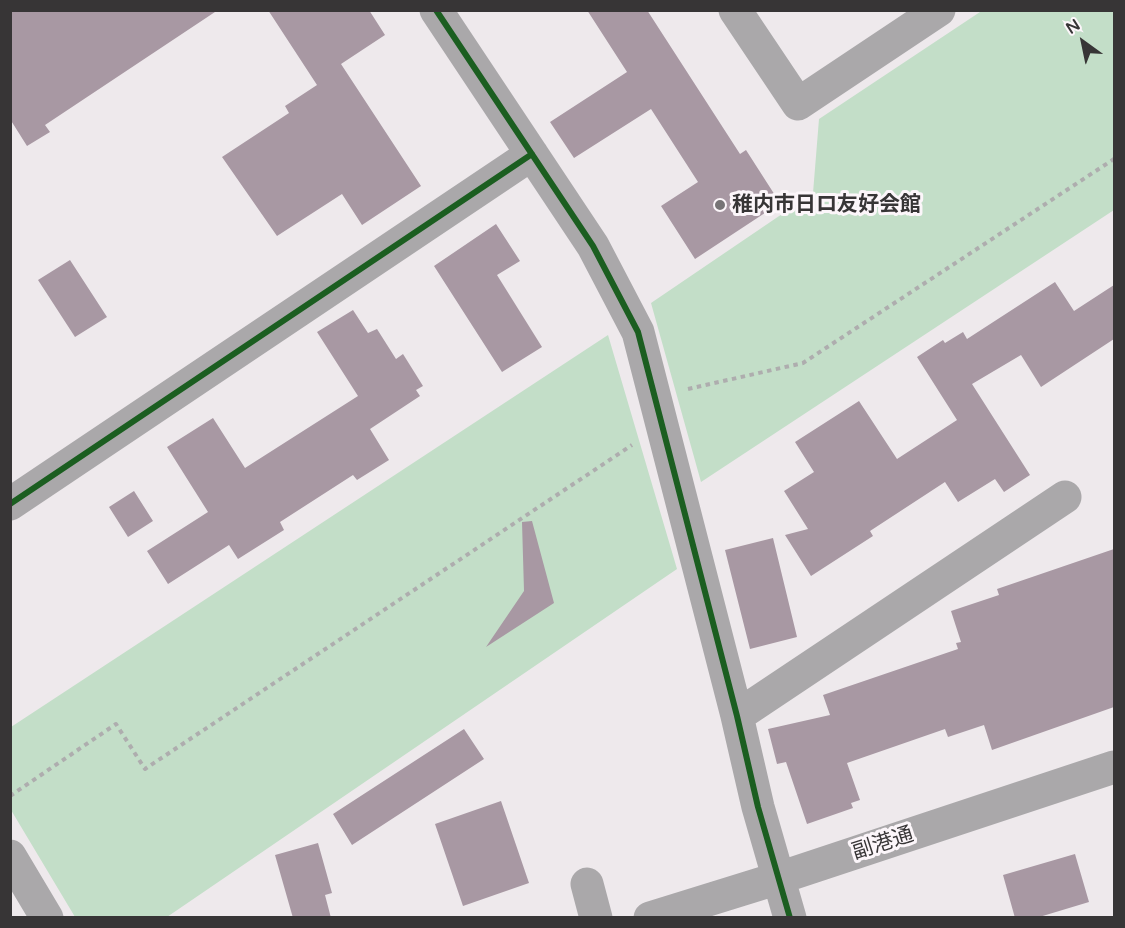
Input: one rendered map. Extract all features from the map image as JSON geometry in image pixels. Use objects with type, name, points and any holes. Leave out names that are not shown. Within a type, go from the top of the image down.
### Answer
[{"type":"street","points":[[436,10],[593,246],[638,332],[737,716],[758,807],[790,918]]},
{"type":"street","points":[[735,10],[798,104],[939,10]]},
{"type":"street","points":[[10,504],[532,154]]},
{"type":"street","points":[[737,716],[1065,497]]},
{"type":"street","name":"副港通","points":[[650,918],[689,912],[779,878],[1114,767]]},
{"type":"street","points":[[10,856],[47,918]]},
{"type":"street","points":[[587,884],[596,918]]},
{"type":"path","points":[[10,796],[116,724],[146,769],[658,410],[803,363],[1114,159]]},
{"type":"green space","points":[[983,10],[1114,11],[1114,210],[701,482],[651,303],[813,193],[819,119]]},
{"type":"green space","points":[[608,335],[677,569],[167,917],[75,917],[11,810],[11,727]]},
{"type":"building","points":[[10,10],[218,10],[45,125],[50,132],[27,146],[10,119]]},
{"type":"building","points":[[268,10],[369,10],[385,35],[341,64],[421,186],[362,225],[342,194],[277,236],[222,157],[289,113],[285,106],[317,85]]},
{"type":"building","points":[[587,10],[647,10],[740,154],[746,150],[780,203],[695,259],[661,206],[698,182],[651,109],[574,158],[550,122],[627,72]]},
{"type":"building","points":[[496,224],[520,261],[497,275],[542,347],[502,372],[434,266]]},
{"type":"building","points":[[70,260],[107,317],[75,337],[38,280]]},
{"type":"building","points":[[1055,282],[1074,311],[1114,285],[1114,339],[1041,387],[1021,355],[972,384],[1030,475],[1004,492],[995,479],[958,502],[945,482],[870,531],[873,536],[811,576],[785,535],[808,529],[784,491],[814,472],[795,442],[859,401],[897,459],[957,420],[917,357],[943,340],[945,343],[963,332],[967,339]]},
{"type":"building","points":[[353,310],[368,333],[377,329],[396,359],[403,354],[423,386],[416,390],[420,396],[370,429],[389,460],[357,480],[353,475],[280,522],[284,530],[238,559],[229,545],[168,584],[147,551],[208,512],[167,447],[213,418],[245,468],[358,396],[317,332]]},
{"type":"building","points":[[134,491],[153,521],[128,537],[109,507]]},
{"type":"building","points":[[532,521],[554,603],[486,647],[524,591],[522,522]]},
{"type":"building","points":[[773,538],[797,637],[750,649],[725,550]]},
{"type":"building","points":[[1114,549],[1114,707],[992,750],[984,725],[948,737],[945,729],[847,763],[860,800],[851,803],[853,808],[807,824],[786,762],[777,764],[768,729],[830,715],[823,695],[958,649],[956,643],[961,642],[951,611],[999,595],[997,589]]},
{"type":"building","points":[[464,729],[484,759],[352,845],[333,814]]},
{"type":"building","points":[[501,801],[529,883],[463,906],[435,824]]},
{"type":"building","points":[[318,843],[332,893],[325,895],[331,918],[293,918],[275,855]]},
{"type":"building","points":[[1075,854],[1089,902],[1036,918],[1015,918],[1003,875]]},
{"type":"cycle path","points":[[436,10],[593,246],[638,332],[737,716],[758,807],[790,918]]},
{"type":"cycle path","points":[[10,504],[532,154]]},
{"type":"place","name":"稚内市日ロ友好会館","points":[[720,205]]}]
